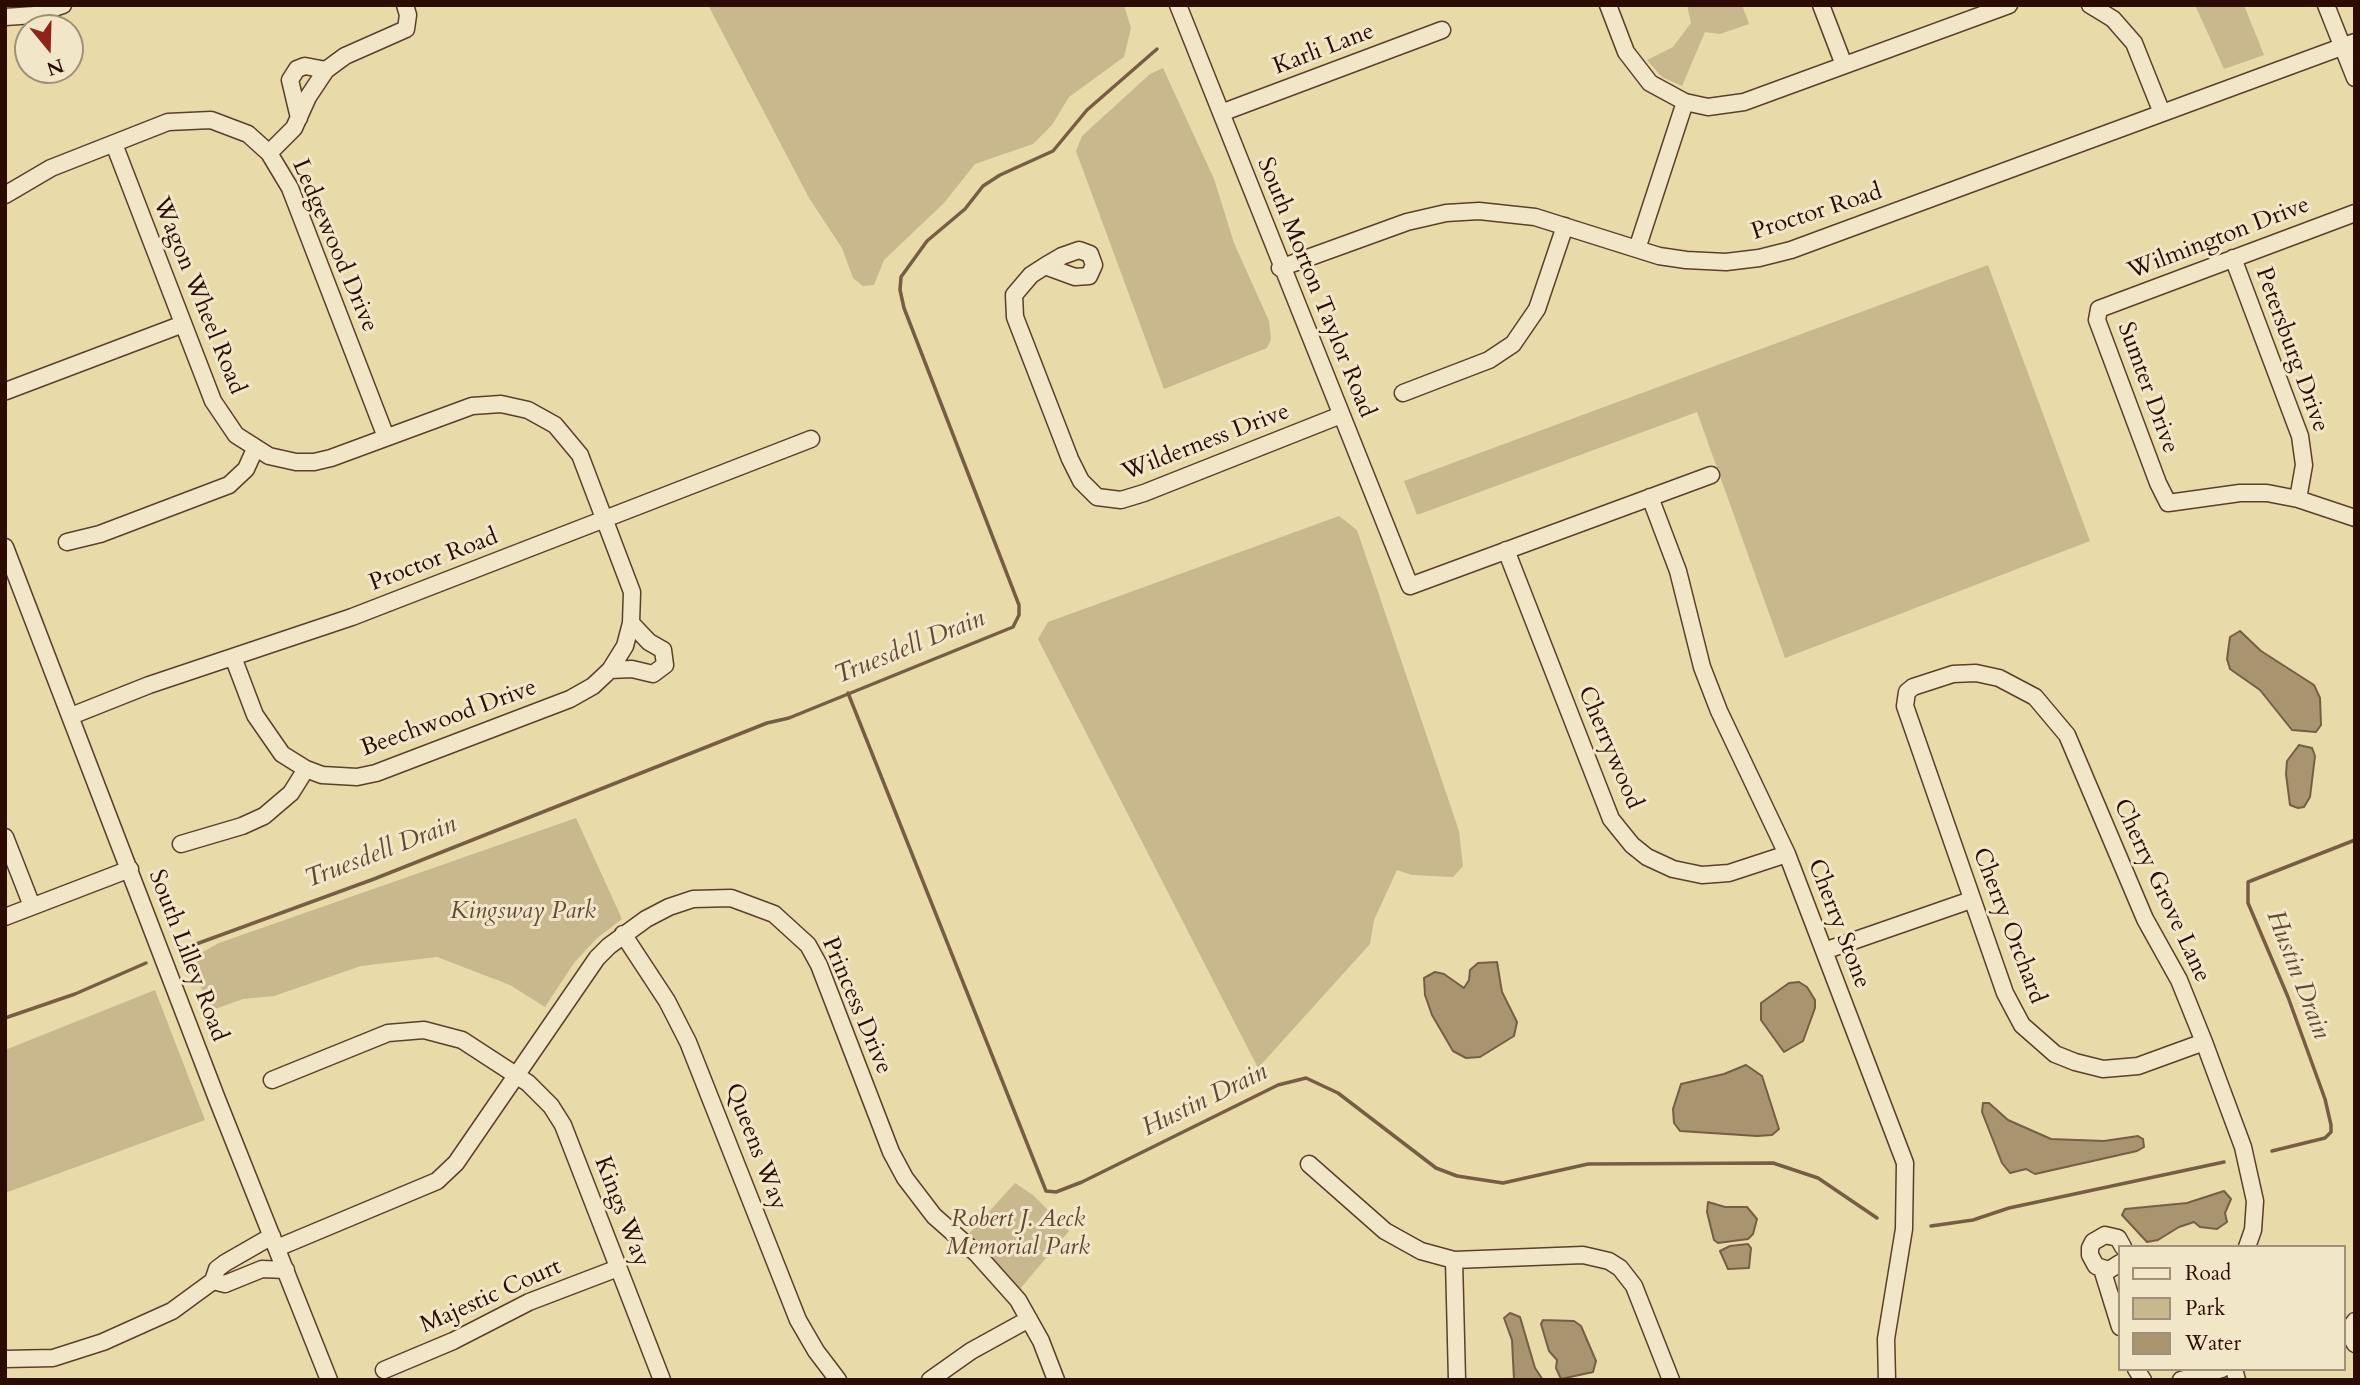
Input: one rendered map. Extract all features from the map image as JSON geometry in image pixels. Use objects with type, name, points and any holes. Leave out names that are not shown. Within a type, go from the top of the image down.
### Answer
[{"type":"street","points":[[5,17],[34,15],[63,5]]},
{"type":"street","points":[[269,153],[289,135],[308,97],[326,70],[345,56],[406,29],[408,20],[405,5]]},
{"type":"street","name":"South Morton Taylor Road","points":[[1178,5],[1280,268],[1410,586],[1506,550]]},
{"type":"street","points":[[1608,5],[1626,52],[1638,70],[1659,89],[1685,102],[1709,107],[1736,104],[2009,5]]},
{"type":"street","points":[[1821,5],[1844,65]]},
{"type":"street","points":[[2090,5],[2113,19],[2134,43],[2162,113]]},
{"type":"street","points":[[2326,5],[2349,44],[2355,78]]},
{"type":"street","name":"Karli Lane","points":[[1221,113],[1442,30]]},
{"type":"street","name":"Proctor Road","points":[[1280,268],[1407,222],[1446,213],[1507,212],[1565,226],[1637,249],[1703,262],[1742,260],[1775,254],[2349,44]]},
{"type":"street","points":[[299,118],[290,80],[296,69],[305,66],[326,70]]},
{"type":"street","points":[[1637,249],[1685,102]]},
{"type":"street","name":"Ledgewood Drive","points":[[114,144],[168,122],[193,119],[221,122],[238,129],[269,153],[290,188],[386,438]]},
{"type":"street","points":[[5,195],[51,168],[114,144]]},
{"type":"street","name":"Wagon Wheel Road","points":[[114,144],[219,413],[236,435],[255,449],[282,460],[314,462],[472,406],[501,404],[528,410],[555,425],[575,446],[606,519]]},
{"type":"street","name":"Wilmington Drive","points":[[2099,309],[2355,213]]},
{"type":"street","points":[[1404,393],[1489,360],[1513,344],[1537,309],[1565,226]]},
{"type":"street","name":"Petersburg Drive","points":[[2233,258],[2300,436],[2304,465],[2298,499]]},
{"type":"street","name":"Wilderness Drive","points":[[1045,266],[1031,275],[1014,295],[1015,317],[1070,459],[1081,481],[1097,497],[1121,500],[1144,493],[1341,415]]},
{"type":"street","name":"Sumter Drive","points":[[2099,309],[2098,328],[2165,500],[2171,504],[2240,493],[2298,499]]},
{"type":"street","points":[[6,391],[183,324]]},
{"type":"street","name":"Proctor Road","points":[[71,716],[149,685],[352,617],[810,439]]},
{"type":"street","points":[[67,542],[100,534],[229,485],[246,469],[255,449]]},
{"type":"street","points":[[1506,550],[1711,475]]},
{"type":"street","name":"Cherry Stone","points":[[1650,497],[1678,571],[1702,667],[1723,722],[1787,854],[1905,1163],[1904,1229],[1886,1339],[1886,1380]]},
{"type":"street","points":[[2298,499],[2355,518]]},
{"type":"street","name":"Beechwood Drive","points":[[233,657],[248,700],[264,733],[282,754],[306,769],[339,777],[376,774],[570,699],[593,686],[610,670],[625,646],[631,623],[629,581],[606,519]]},
{"type":"street","name":"South Lilley Road","points":[[5,547],[329,1380]]},
{"type":"street","name":"Cherrywood","points":[[1506,550],[1605,804],[1621,833],[1647,857],[1687,873],[1729,873],[1787,854]]},
{"type":"street","points":[[610,670],[632,669],[653,674],[665,665],[663,650],[649,642],[631,623]]},
{"type":"street","name":"Cherry Grove Lane","points":[[1907,692],[1943,676],[1986,674],[2023,689],[2059,721],[2073,746],[2104,828],[2145,919],[2171,963],[2204,1042],[2249,1164],[2255,1201],[2253,1230],[2248,1245]]},
{"type":"street","name":"Cherry Orchard","points":[[1907,692],[1905,706],[2012,1011],[2034,1038],[2055,1054],[2090,1067],[2119,1069],[2146,1063],[2204,1042]]},
{"type":"street","points":[[181,844],[242,826],[264,816],[291,793],[306,769]]},
{"type":"street","points":[[5,837],[32,906]]},
{"type":"street","points":[[5,917],[130,869]]},
{"type":"street","name":"Princess Drive","points":[[5,1359],[53,1358],[131,1332],[172,1311],[213,1281],[217,1269],[225,1263],[437,1181],[456,1163],[597,958],[623,934],[668,907],[712,897],[754,904],[793,928],[819,965],[891,1152],[905,1178],[934,1216],[1000,1279],[1029,1319],[1056,1380]]},
{"type":"street","points":[[1824,951],[1972,900]]},
{"type":"street","name":"Queens Way","points":[[623,934],[667,1001],[688,1042],[798,1320],[816,1351],[838,1380]]},
{"type":"street","name":"Kings Way","points":[[272,1080],[388,1033],[424,1030],[453,1037],[539,1093],[559,1119],[662,1380]]},
{"type":"street","points":[[1309,1164],[1366,1216],[1404,1244],[1454,1261],[1583,1255],[1609,1261],[1620,1268],[1634,1286],[1671,1380]]},
{"type":"street","points":[[1356,1230],[1366,1216]]},
{"type":"street","points":[[2118,1265],[2109,1270],[2102,1269],[2092,1261],[2090,1255],[2093,1242],[2105,1235],[2112,1236],[2121,1245]]},
{"type":"street","points":[[1454,1261],[1457,1380]]},
{"type":"street","name":"Majestic Court","points":[[384,1370],[453,1341],[529,1303],[618,1268]]},
{"type":"street","name":"Princess Drive","points":[[213,1281],[225,1284],[262,1269],[286,1270]]},
{"type":"street","points":[[2102,1269],[2118,1321]]},
{"type":"street","points":[[930,1380],[971,1351],[1029,1319]]},
{"type":"street","points":[[2349,1340],[2349,1326],[2355,1321]]},
{"type":"street","points":[[2181,1380],[2215,1371]]},
{"type":"green space","points":[[708,5],[1124,5],[1131,28],[1124,57],[1069,97],[1052,125],[1033,144],[975,164],[944,203],[884,260],[874,285],[863,286],[853,278],[842,248],[809,198]]},
{"type":"green space","points":[[1687,5],[1742,5],[1749,24],[1720,34],[1705,32],[1682,86],[1662,77],[1647,60],[1673,47],[1691,23]]},
{"type":"green space","points":[[2195,5],[2244,5],[2264,55],[2224,69]]},
{"type":"green space","points":[[1163,68],[1214,179],[1234,243],[1269,321],[1271,339],[1267,348],[1164,389],[1076,151],[1082,136],[1150,74]]},
{"type":"green space","points":[[1988,265],[2090,541],[1785,658],[1697,412],[1417,515],[1404,481]]},
{"type":"green space","points":[[1339,516],[1357,530],[1459,831],[1463,866],[1453,877],[1412,875],[1397,870],[1374,920],[1370,944],[1258,1068],[1038,639],[1048,622]]},
{"type":"green space","name":"Kingsway Park","points":[[576,818],[622,919],[596,939],[574,963],[545,1007],[510,985],[437,957],[361,966],[274,996],[243,999],[212,1010],[206,1000],[190,959],[219,943]]},
{"type":"green space","points":[[155,990],[205,1120],[5,1193],[5,1050]]},
{"type":"green space","name":"Robert J. Aeck Memorial Park","points":[[1015,1183],[1033,1195],[1069,1231],[1019,1290],[966,1237]]},
{"type":"water","points":[[2240,631],[2261,651],[2314,685],[2320,698],[2321,725],[2316,732],[2292,730],[2260,690],[2230,669],[2227,659],[2230,637]]},
{"type":"water","points":[[2299,745],[2312,748],[2315,756],[2310,797],[2304,807],[2298,808],[2290,805],[2286,774],[2287,761]]},
{"type":"water","points":[[1497,962],[1502,992],[1517,1022],[1514,1036],[1480,1057],[1466,1058],[1453,1051],[1432,1015],[1425,995],[1424,978],[1435,972],[1444,974],[1464,988],[1469,980],[1470,970],[1478,963]]},
{"type":"water","points":[[1799,982],[1807,987],[1815,1000],[1815,1008],[1803,1041],[1784,1052],[1761,1020],[1761,1003],[1789,983]]},
{"type":"water","points":[[1746,1065],[1762,1076],[1779,1129],[1772,1135],[1757,1136],[1680,1131],[1674,1123],[1673,1109],[1681,1084],[1724,1074]]},
{"type":"water","points":[[1983,1103],[1989,1103],[2008,1120],[2051,1139],[2104,1141],[2138,1136],[2143,1139],[2144,1147],[2137,1151],[2035,1174],[2026,1169],[2010,1173],[2002,1163],[1982,1112]]},
{"type":"water","points":[[2224,1191],[2231,1199],[2225,1213],[2227,1222],[2217,1229],[2200,1227],[2194,1222],[2179,1227],[2158,1240],[2147,1242],[2122,1215],[2125,1209],[2187,1203]]},
{"type":"water","points":[[1708,1202],[1725,1207],[1747,1207],[1757,1219],[1753,1234],[1748,1239],[1718,1243],[1714,1240],[1707,1212]]},
{"type":"water","points":[[1748,1244],[1751,1248],[1749,1268],[1728,1269],[1720,1251],[1730,1246]]},
{"type":"water","points":[[1510,1313],[1520,1317],[1535,1368],[1543,1380],[1514,1380],[1512,1340],[1504,1318]]},
{"type":"water","points":[[1543,1320],[1574,1321],[1581,1326],[1596,1361],[1593,1372],[1561,1379],[1556,1368],[1557,1360],[1549,1351],[1541,1324]]},
{"type":"waterway","name":"Truesdell Drain","points":[[188,947],[374,879],[767,723],[789,718],[1013,627],[1019,615],[1019,605],[904,308],[900,290],[901,277],[927,241],[965,209],[983,186],[1000,175],[1053,151],[1087,110],[1157,49]]},
{"type":"waterway","name":"Hustin Drain","points":[[848,693],[1046,1191],[1056,1192],[1082,1182],[1278,1085],[1306,1078],[1338,1093],[1436,1168],[1457,1176],[1503,1183],[1588,1164],[1773,1163],[1818,1178],[1877,1218]]},
{"type":"waterway","name":"Hustin Drain","points":[[2272,1151],[2325,1138],[2331,1132],[2331,1125],[2325,1099],[2288,997],[2248,903],[2248,882],[2355,840]]},
{"type":"waterway","name":"Truesdell Drain","points":[[5,1018],[75,994],[146,963]]},
{"type":"waterway","name":"Hustin Drain","points":[[1931,1226],[1973,1220],[2009,1208],[2224,1162]]}]
